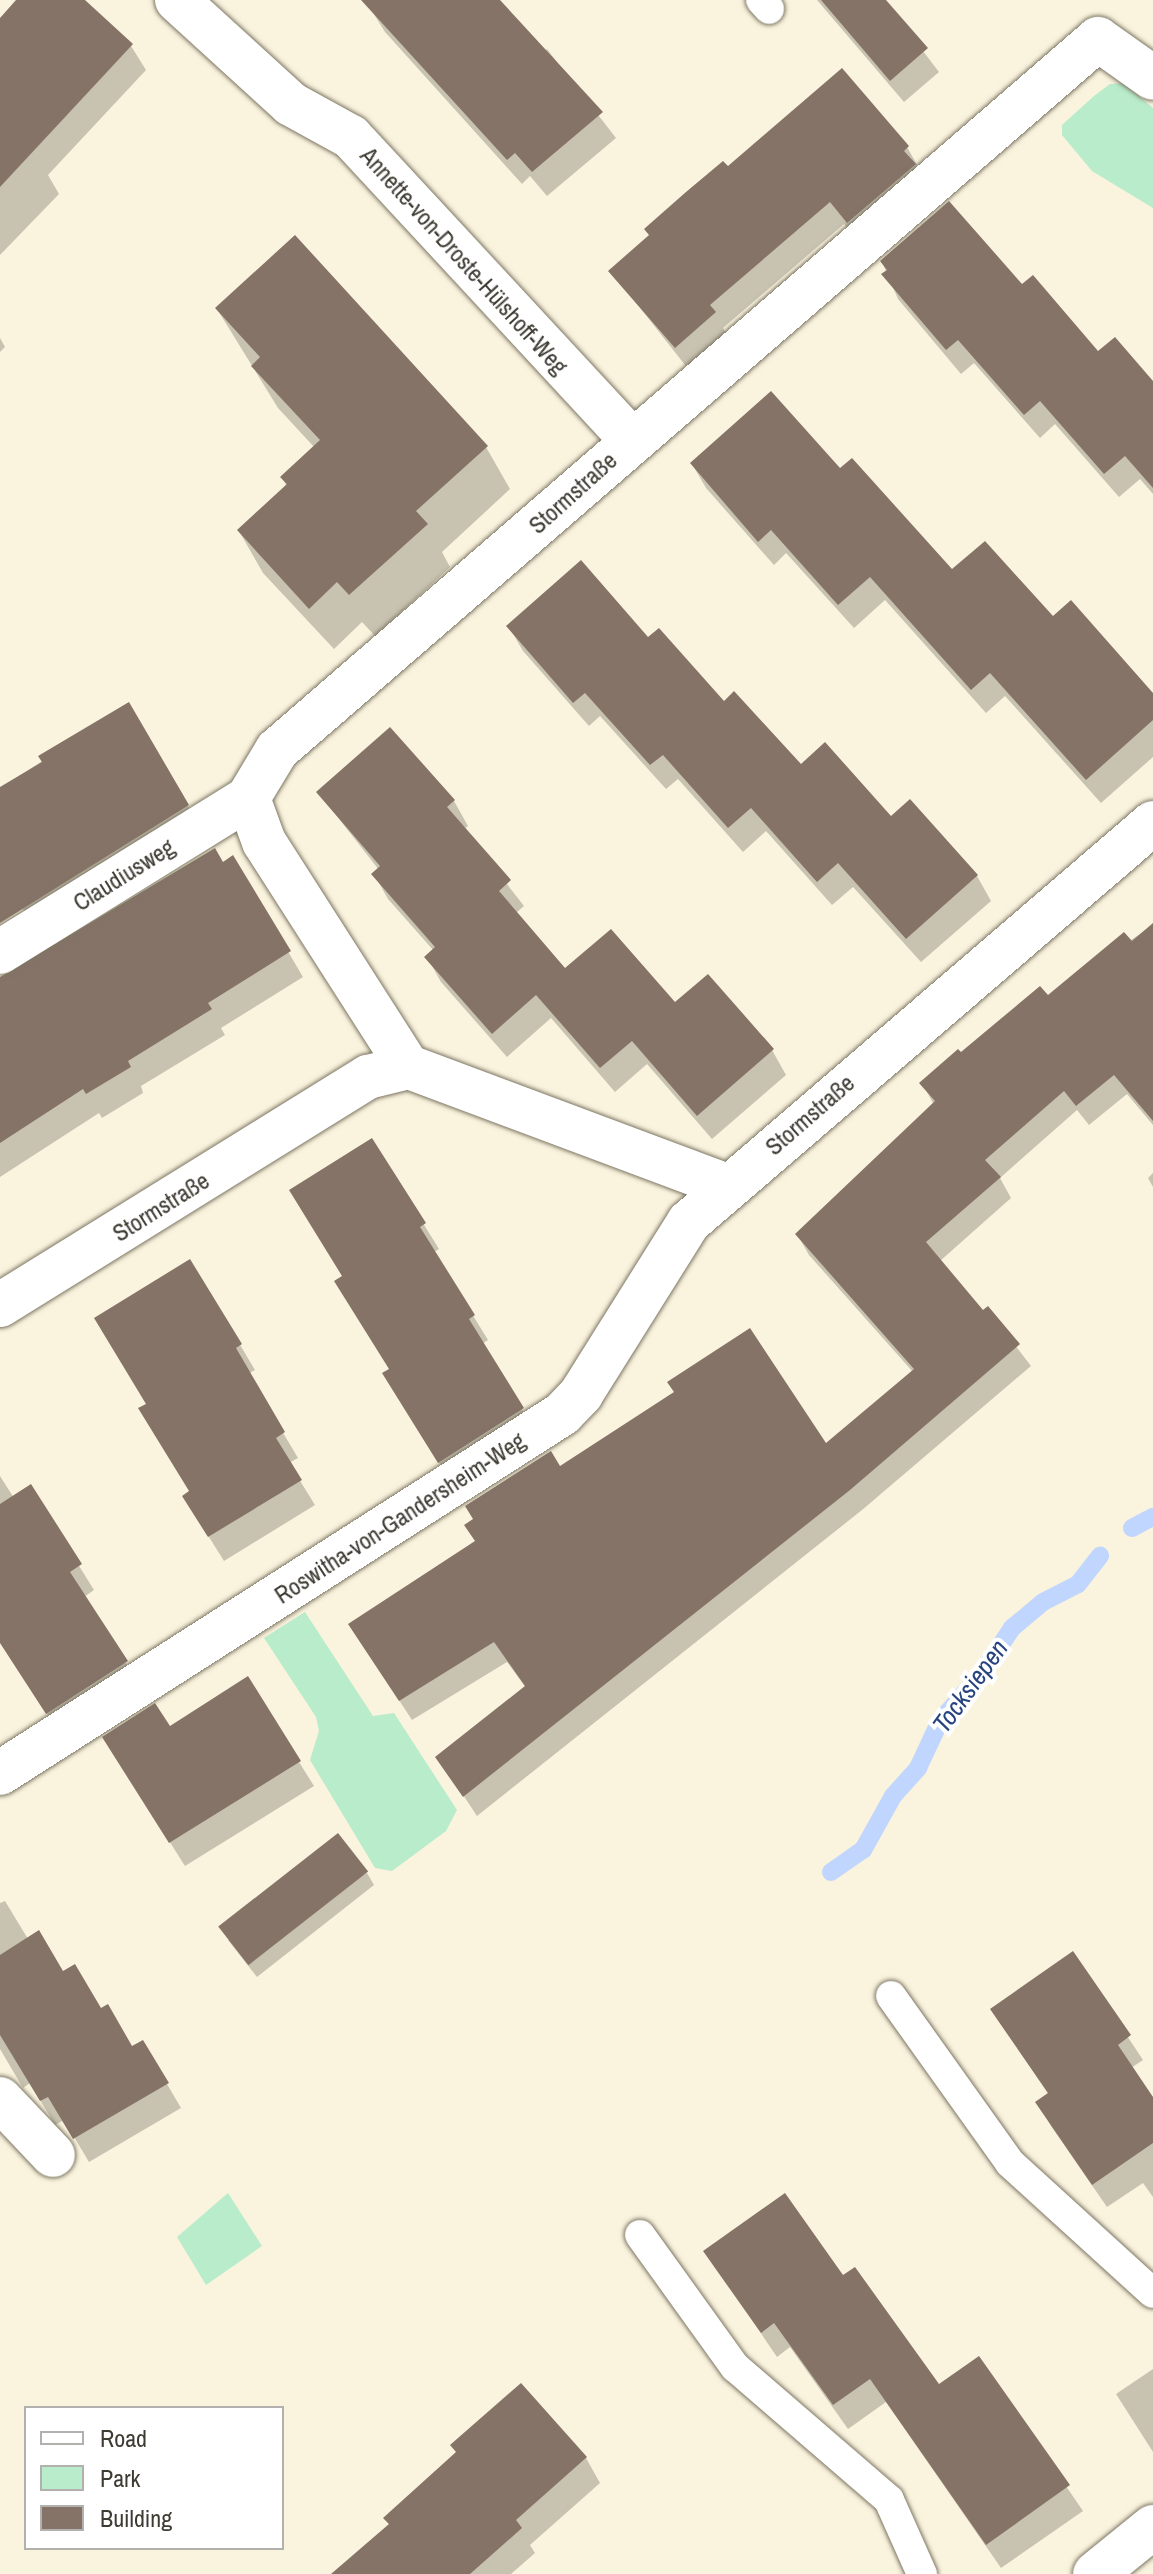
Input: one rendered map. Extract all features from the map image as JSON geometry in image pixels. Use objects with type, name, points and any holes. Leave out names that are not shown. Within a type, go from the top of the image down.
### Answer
[{"type":"street","name":"Annette-von-Droste-Hülshoff-Weg","points":[[177,0],[291,104],[351,137],[632,440]]},
{"type":"street","name":"Stormstraße","points":[[248,798],[277,750],[1098,39],[1153,78]]},
{"type":"street","name":"Claudiusweg","points":[[0,952],[248,798]]},
{"type":"street","points":[[248,798],[264,842],[408,1067],[727,1186]]},
{"type":"street","name":"Stormstraße","points":[[727,1186],[1153,823]]},
{"type":"street","name":"Stormstraße","points":[[0,1305],[368,1077],[408,1067]]},
{"type":"street","name":"Roswitha-von-Gandersheim-Weg","points":[[0,1773],[562,1414],[581,1394],[689,1222],[727,1186]]},
{"type":"street","points":[[0,2099],[53,2155]]},
{"type":"street","points":[[1095,2574],[1153,2527]]},
{"type":"lane","points":[[891,1996],[1010,2163],[1153,2293]]},
{"type":"lane","points":[[640,2235],[735,2367],[889,2500],[922,2574]]},
{"type":"green space","points":[[1123,83],[1153,108],[1153,208],[1092,171],[1062,135],[1062,125],[1094,96],[1110,84]]},
{"type":"green space","points":[[305,1612],[373,1716],[394,1713],[457,1810],[446,1831],[392,1871],[375,1868],[310,1760],[319,1731],[316,1717],[264,1638]]},
{"type":"green space","points":[[228,2193],[262,2246],[206,2285],[177,2237]]},
{"type":"building","points":[[16,0],[85,0],[133,44],[0,187],[0,18]]},
{"type":"building","points":[[361,0],[500,0],[603,112],[532,172],[515,153],[507,160]]},
{"type":"building","points":[[821,0],[886,0],[928,48],[890,81]]},
{"type":"building","points":[[842,68],[909,146],[904,151],[916,164],[847,223],[830,202],[710,305],[716,312],[675,348],[608,271],[649,235],[644,229],[686,192],[723,161],[728,166]]},
{"type":"building","points":[[949,201],[1022,284],[1033,275],[1098,351],[1115,337],[1153,381],[1153,488],[1125,456],[1104,474],[1040,401],[1024,415],[958,340],[946,350],[881,274],[887,270],[880,261]]},
{"type":"building","points":[[295,235],[488,446],[416,511],[428,524],[349,595],[337,582],[309,609],[237,530],[287,484],[280,477],[320,440],[251,366],[260,357],[215,308]]},
{"type":"building","points":[[771,391],[840,468],[852,458],[952,569],[985,541],[1053,616],[1071,600],[1153,693],[1153,720],[1086,780],[990,673],[971,690],[870,577],[838,605],[771,530],[758,542],[690,463]]},
{"type":"building","points":[[581,560],[648,637],[659,628],[724,701],[734,691],[801,764],[825,742],[891,816],[910,799],[978,875],[906,939],[838,863],[817,882],[751,808],[728,828],[663,755],[650,765],[585,693],[573,703],[506,626]]},
{"type":"building","points":[[129,702],[189,805],[0,923],[0,787],[42,762],[38,756]]},
{"type":"building","points":[[390,727],[455,800],[447,807],[511,880],[499,891],[565,968],[611,929],[675,1002],[708,974],[774,1049],[697,1116],[632,1041],[600,1068],[536,995],[492,1034],[424,957],[435,947],[371,874],[380,866],[316,792]]},
{"type":"building","points":[[215,848],[223,862],[233,855],[291,951],[208,1003],[212,1009],[128,1061],[131,1067],[86,1094],[83,1089],[0,1143],[0,977]]},
{"type":"building","points":[[1153,923],[1153,1121],[1114,1075],[1076,1106],[1064,1091],[985,1160],[1001,1177],[926,1242],[983,1310],[988,1306],[1020,1344],[850,1490],[463,1797],[435,1757],[525,1686],[494,1642],[399,1701],[348,1624],[475,1541],[464,1525],[473,1519],[465,1506],[551,1451],[560,1466],[674,1392],[667,1382],[750,1328],[826,1443],[914,1369],[795,1234],[935,1101],[919,1083],[958,1049],[961,1052],[1040,986],[1048,995],[1124,932],[1132,941]]},
{"type":"building","points":[[372,1138],[426,1223],[420,1227],[475,1315],[469,1319],[524,1408],[438,1463],[382,1373],[389,1369],[334,1281],[342,1276],[289,1190]]},
{"type":"building","points":[[190,1259],[242,1344],[236,1348],[285,1432],[276,1438],[302,1480],[208,1537],[182,1496],[189,1491],[138,1408],[146,1404],[94,1318]]},
{"type":"building","points":[[31,1484],[82,1564],[70,1572],[128,1661],[46,1714],[0,1643],[0,1504]]},
{"type":"building","points":[[248,1676],[301,1761],[169,1843],[102,1737],[155,1703],[170,1726]]},
{"type":"building","points":[[338,1833],[368,1872],[248,1965],[218,1927]]},
{"type":"building","points":[[39,1930],[63,1971],[75,1964],[101,2008],[108,2004],[132,2046],[143,2040],[169,2083],[73,2139],[48,2097],[40,2101],[0,2035],[0,1955]]},
{"type":"building","points":[[1073,1951],[1131,2035],[1118,2045],[1153,2097],[1153,2143],[1092,2185],[1035,2102],[1048,2093],[990,2009]]},
{"type":"building","points":[[785,2193],[843,2275],[855,2267],[939,2384],[979,2356],[1070,2485],[986,2545],[870,2379],[833,2405],[774,2323],[761,2333],[703,2251]]},
{"type":"building","points":[[521,2383],[587,2457],[516,2520],[522,2528],[470,2574],[331,2574],[389,2524],[383,2518],[456,2452],[450,2445]]},
{"type":"waterway","name":"Tocksiepen","points":[[1132,1528],[1153,1517]]},
{"type":"waterway","name":"Tocksiepen","points":[[831,1872],[863,1850],[893,1796],[918,1768],[940,1721],[983,1672],[1012,1628],[1043,1602],[1078,1584],[1100,1556]]}]
